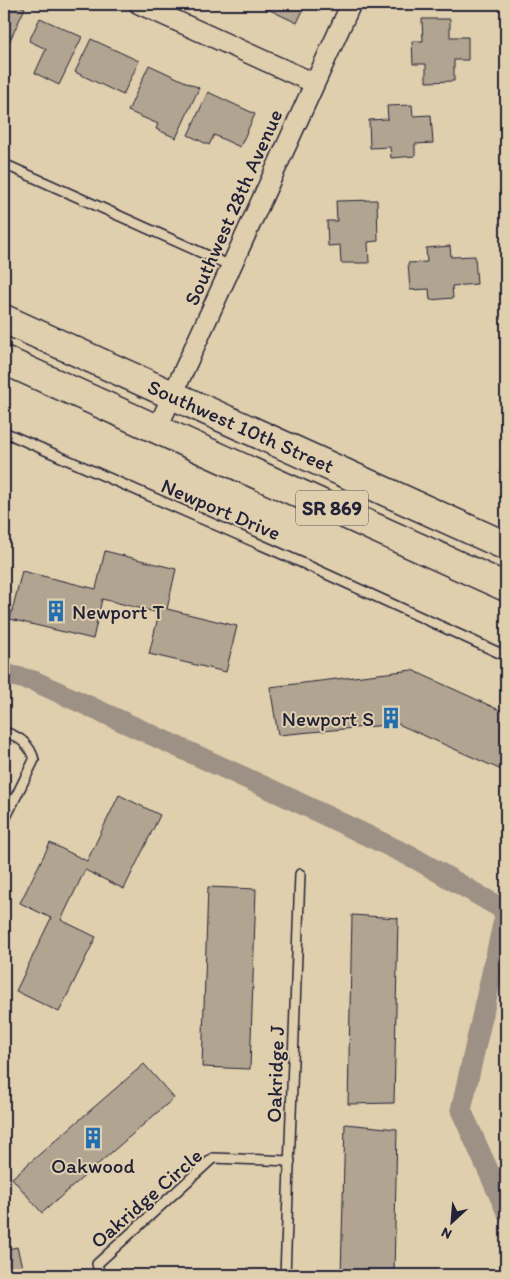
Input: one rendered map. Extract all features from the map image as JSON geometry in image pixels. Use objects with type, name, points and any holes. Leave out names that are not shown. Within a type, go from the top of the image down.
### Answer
[{"type":"main road","name":"Southwest 10th Street","points":[[4,319],[506,546]]},
{"type":"main road","name":"Southwest 10th Street","points":[[4,360],[506,586]]},
{"type":"street","points":[[139,4],[314,83]]},
{"type":"street","name":"Southwest 28th Avenue","points":[[157,430],[351,4]]},
{"type":"lane","points":[[4,164],[231,266]]},
{"type":"lane","name":"Newport Drive","points":[[4,432],[309,566],[506,656]]},
{"type":"lane","points":[[4,732],[24,741],[32,751],[34,760],[4,821]]},
{"type":"lane","name":"Oakridge J","points":[[285,1275],[300,874]]},
{"type":"lane","name":"Oakridge Circle","points":[[100,1275],[97,1264],[213,1158],[290,1161]]},
{"type":"building","points":[[4,4],[16,4],[25,8],[5,51]]},
{"type":"building","points":[[257,4],[306,4],[297,23]]},
{"type":"building","points":[[40,18],[82,37],[59,85],[35,73],[46,49],[29,41]]},
{"type":"building","points":[[422,19],[450,19],[450,37],[468,37],[468,60],[454,60],[454,81],[426,82],[426,64],[413,64],[412,41],[423,41]]},
{"type":"building","points":[[91,39],[139,61],[123,95],[75,72]]},
{"type":"building","points":[[149,65],[199,88],[176,138],[156,129],[158,124],[128,111]]},
{"type":"building","points":[[208,92],[255,114],[240,147],[214,135],[209,145],[188,135]]},
{"type":"building","points":[[412,105],[413,116],[431,115],[433,143],[415,144],[415,156],[391,158],[390,147],[370,148],[369,120],[388,119],[387,106]]},
{"type":"building","points":[[377,200],[378,241],[368,242],[369,263],[341,263],[340,245],[328,246],[327,221],[337,221],[336,201]]},
{"type":"building","points":[[450,246],[451,257],[475,256],[477,284],[452,286],[453,298],[430,300],[429,289],[410,290],[408,263],[427,262],[426,248]]},
{"type":"building","name":"Newport T","points":[[105,551],[176,569],[167,609],[237,626],[226,672],[149,654],[159,613],[102,599],[93,639],[10,619],[22,571],[96,589]]},
{"type":"building","name":"Newport S","points":[[412,670],[506,713],[506,772],[398,724],[278,735],[270,687]]},
{"type":"building","points":[[119,795],[160,815],[124,889],[85,870],[61,920],[96,937],[59,1012],[16,991],[51,918],[20,903],[50,843],[87,861]]},
{"type":"building","points":[[208,887],[256,889],[250,1069],[202,1067]]},
{"type":"building","points":[[352,915],[398,918],[394,1103],[348,1104]]},
{"type":"building","name":"Oakwood","points":[[144,1064],[174,1098],[42,1213],[12,1178]]},
{"type":"building","points":[[345,1124],[397,1129],[394,1275],[341,1275]]},
{"type":"building","points":[[17,1247],[24,1275],[4,1275],[4,1250]]},
{"type":"waterway","points":[[4,674],[34,681],[285,796],[416,859],[506,911],[461,1110],[506,1210]]},
{"type":"place","name":"Newport T","points":[[56,611]]},
{"type":"place","name":"Newport S","points":[[391,718]]},
{"type":"place","name":"Oakwood","points":[[93,1138]]}]
